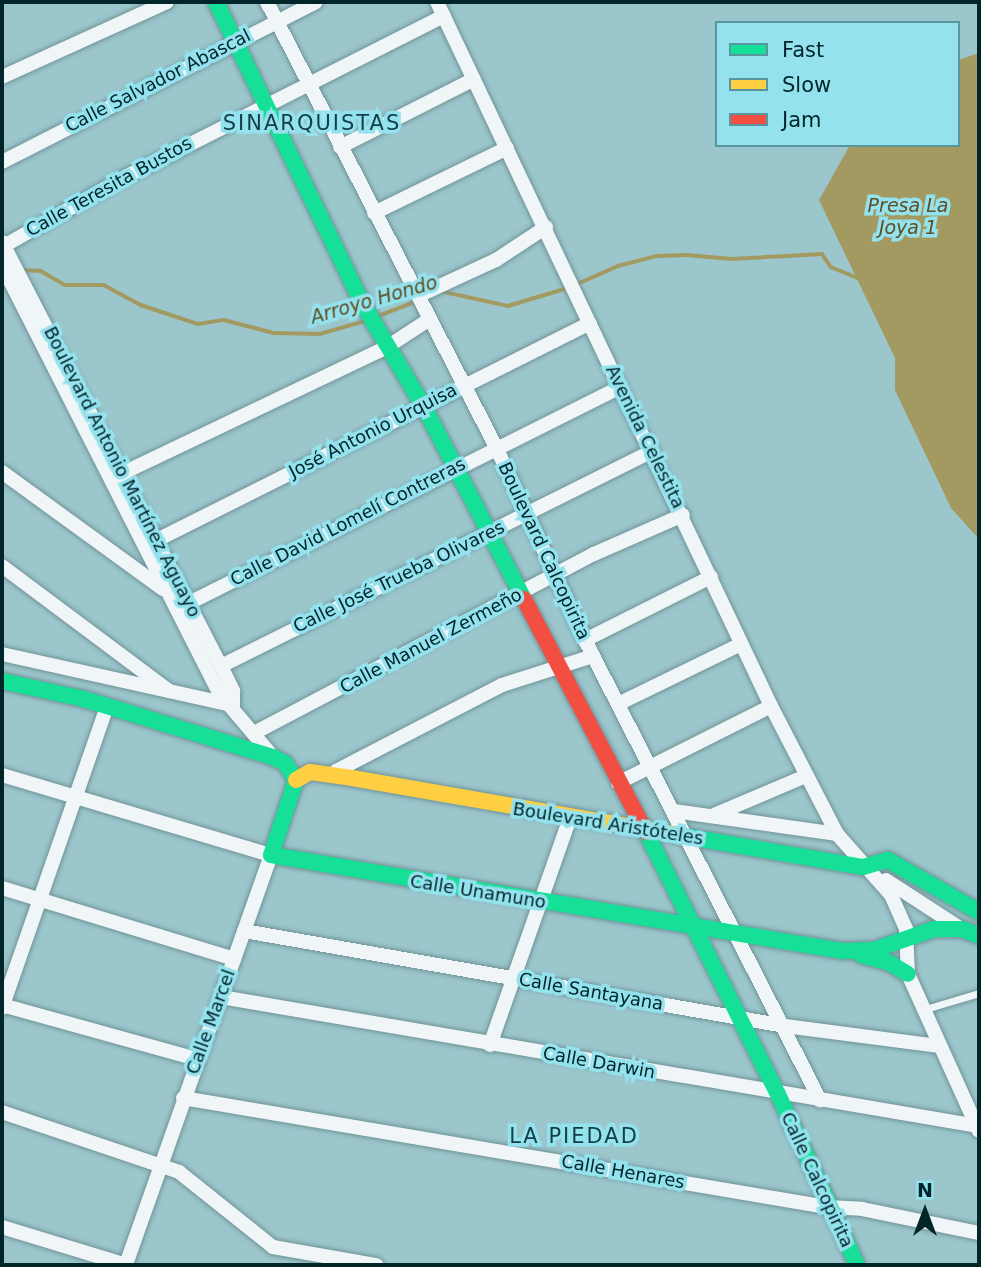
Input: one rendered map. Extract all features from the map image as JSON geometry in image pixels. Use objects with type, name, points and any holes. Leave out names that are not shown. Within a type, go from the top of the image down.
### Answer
[{"type":"street","points":[[2,77],[167,2]]},
{"type":"street","name":"Boulevard Calcopirita","points":[[216,2],[387,347],[424,407],[488,533],[560,665],[778,1094]]},
{"type":"street","name":"Boulevard Calcopirita","points":[[267,2],[307,85],[496,447],[557,574],[585,640],[785,1026],[820,1100]]},
{"type":"street","name":"Calle Salvador Abascal","points":[[2,162],[316,2]]},
{"type":"street","name":"Avenida Celestita","points":[[437,2],[683,515],[771,706],[837,834],[863,867]]},
{"type":"street","name":"Calle Teresita Bustos","points":[[3,245],[267,103],[444,16]]},
{"type":"street","points":[[340,147],[474,79]]},
{"type":"street","points":[[373,213],[508,148]]},
{"type":"street","points":[[123,473],[387,347],[423,306],[546,227]]},
{"type":"street","name":"Boulevard Antonio Martínez Aguayo","points":[[3,245],[8,294],[219,693],[256,732],[273,757]]},
{"type":"street","name":"Boulevard Antonio Martínez Aguayo","points":[[7,267],[22,275],[32,292],[221,666],[233,691],[233,705]]},
{"type":"street","points":[[8,294],[32,292]]},
{"type":"street","name":"José Antonio Urquisa","points":[[157,540],[590,323]]},
{"type":"street","name":"Calle David Lomelí Contreras","points":[[189,603],[620,387]]},
{"type":"street","name":"Calle José Trueba Olivares","points":[[221,666],[652,451]]},
{"type":"street","points":[[2,472],[167,592]]},
{"type":"street","name":"Calle Manuel Zermeño","points":[[256,732],[557,574],[683,515]]},
{"type":"street","points":[[2,566],[169,691]]},
{"type":"street","points":[[585,640],[711,577]]},
{"type":"street","points":[[618,704],[741,644]]},
{"type":"street","points":[[2,654],[233,705]]},
{"type":"street","points":[[336,771],[470,700],[560,665],[593,656]]},
{"type":"street","name":"Boulevard Aristóteles","points":[[2,681],[107,706],[273,757],[336,771],[352,778]]},
{"type":"street","points":[[107,706],[78,797],[2,1006],[197,1059]]},
{"type":"street","points":[[618,783],[771,706]]},
{"type":"street","name":"Boulevard Aristóteles","points":[[273,757],[285,763],[296,780],[310,772],[352,778],[863,867],[962,929],[979,936]]},
{"type":"street","name":"Calle Unamuno","points":[[2,775],[271,855],[695,929],[853,952],[934,929],[962,929]]},
{"type":"street","points":[[713,815],[806,776]]},
{"type":"street","name":"Calle Marcel","points":[[126,1265],[296,780]]},
{"type":"street","points":[[674,811],[837,834]]},
{"type":"street","points":[[490,1045],[538,902],[570,818]]},
{"type":"street","name":"Boulevard Aristóteles","points":[[863,867],[888,860],[901,864],[979,912]]},
{"type":"street","points":[[863,867],[891,895],[906,938],[908,974],[922,1010],[978,1128]]},
{"type":"street","points":[[2,888],[234,959]]},
{"type":"street","name":"Calle Santayana","points":[[244,931],[785,1026],[940,1046]]},
{"type":"street","points":[[853,952],[888,961],[908,974]]},
{"type":"street","name":"Calle Darwin","points":[[221,997],[978,1128]]},
{"type":"street","name":"Calle Calcopirita","points":[[778,1094],[827,1207],[857,1265]]},
{"type":"street","name":"Calle Henares","points":[[183,1098],[827,1207],[862,1209],[979,1233]]},
{"type":"street","points":[[2,1112],[160,1163],[179,1172],[273,1247],[376,1265]]},
{"type":"street","points":[[2,1227],[126,1265]]},
{"type":"lane","points":[[922,1010],[979,993]]},
{"type":"water","name":"Presa La Joya 1","points":[[979,53],[979,539],[951,508],[895,390],[895,358],[819,200],[849,147],[960,147],[960,59]]},
{"type":"waterway","name":"Arroyo Hondo","points":[[575,285],[618,266],[657,256],[687,255],[732,259],[822,254],[831,267],[860,279]]},
{"type":"waterway","name":"Arroyo Hondo","points":[[21,270],[41,271],[65,285],[104,285],[141,305],[198,324],[224,320],[274,333],[320,334],[365,321]]},
{"type":"waterway","name":"Arroyo Hondo","points":[[440,291],[508,306],[568,288]]},
{"type":"waterway","name":"Arroyo Hondo","points":[[379,316],[417,301]]},
{"type":"traffic: fast","points":[[216,2],[361,301],[424,407],[524,599]]},
{"type":"traffic: fast","points":[[2,681],[84,699],[273,757],[285,763],[296,780]]},
{"type":"traffic: fast","points":[[296,780],[271,855],[842,951],[874,950],[934,929],[962,929],[979,936]]},
{"type":"traffic: fast","points":[[646,832],[778,1094],[857,1265]]},
{"type":"traffic: fast","points":[[672,834],[863,867],[888,860],[979,912]]},
{"type":"traffic: fast","points":[[861,955],[888,962],[908,974]]},
{"type":"traffic: slow","points":[[296,780],[310,772],[352,778],[672,834]]},
{"type":"traffic: jam","points":[[524,599],[646,832]]},
{"type":"district","name":"SINARQUISTAS","points":[[312,123]]},
{"type":"district","name":"LA PIEDAD","points":[[574,1136]]}]
